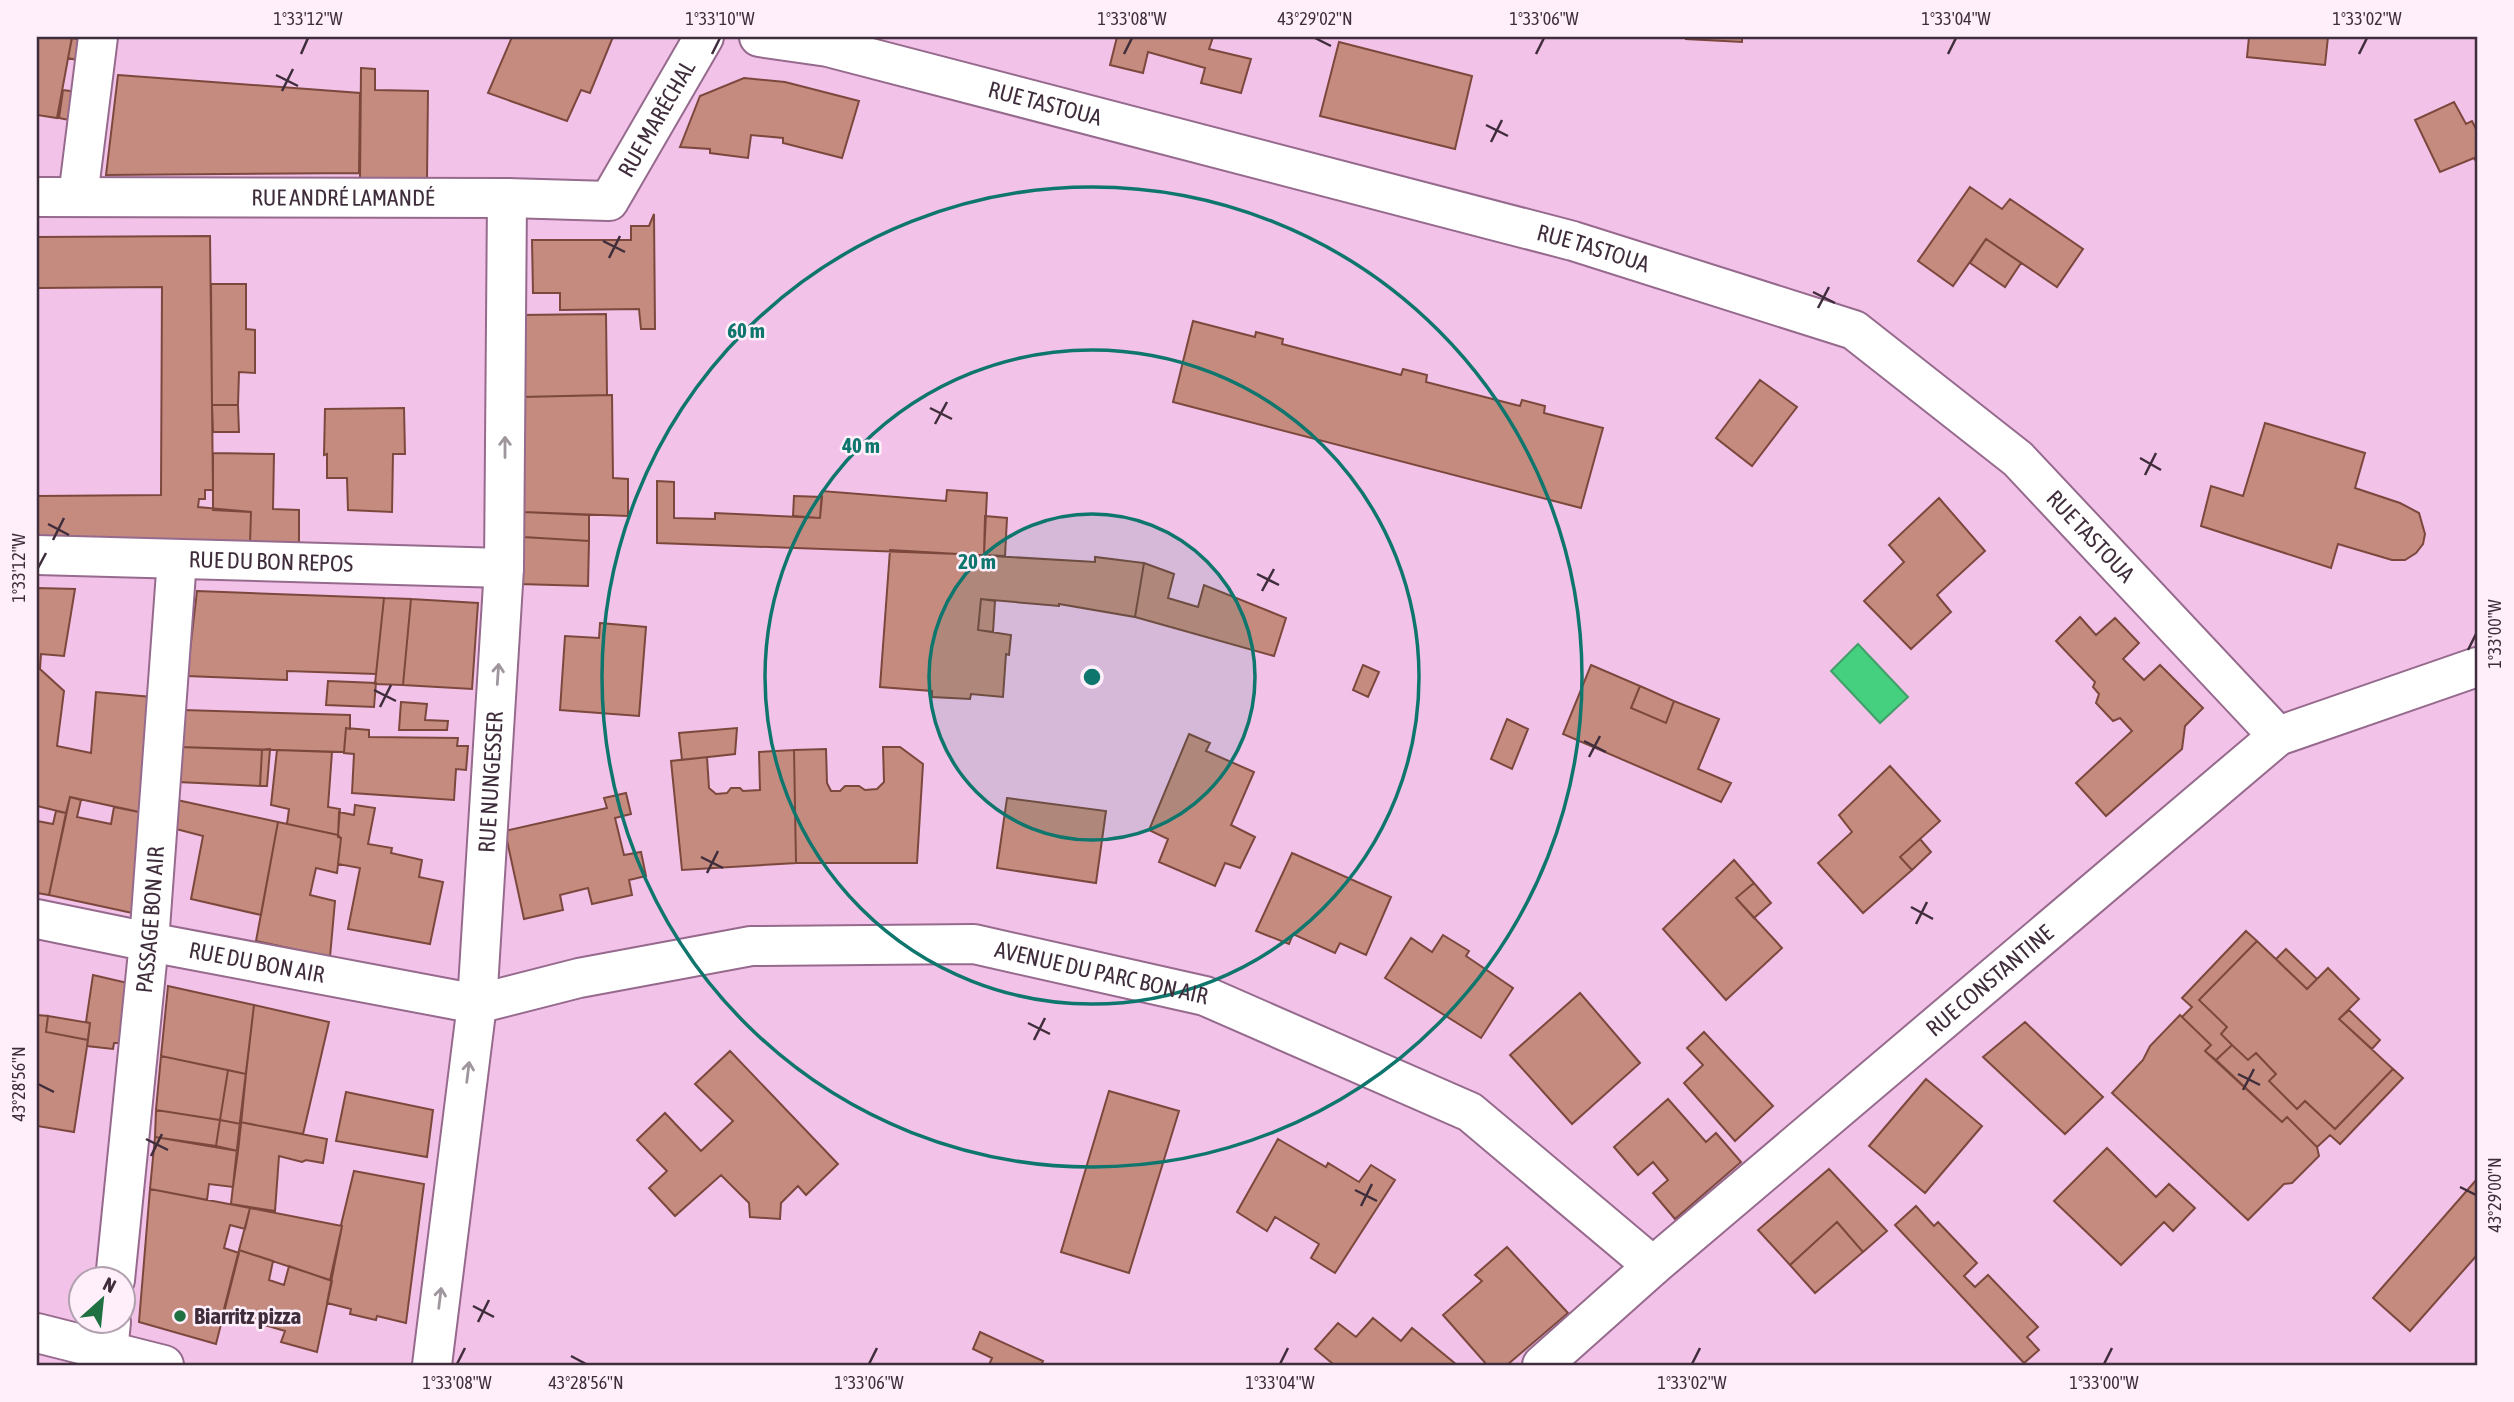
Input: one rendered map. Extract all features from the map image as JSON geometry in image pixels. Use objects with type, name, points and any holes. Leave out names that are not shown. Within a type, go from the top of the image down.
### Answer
[{"type":"street","points":[[78,197],[98,37]]},
{"type":"street","name":"RUE MARÉCHAL","points":[[609,201],[704,37]]},
{"type":"street","name":"RUE TASTOUA","points":[[759,37],[828,47],[1573,241],[1854,330],[2018,459],[2277,736]]},
{"type":"street","name":"RUE ANDRÉ LAMANDÉ","points":[[37,197],[507,198],[609,201]]},
{"type":"street","name":"RUE NUNGESSER","points":[[432,1365],[477,1004],[505,568],[507,198]]},
{"type":"street","name":"RUE DU BON REPOS","points":[[37,555],[505,568]]},
{"type":"street","name":"PASSAGE BON AIR","points":[[116,1266],[149,943],[177,559]]},
{"type":"street","name":"RUE CONSTANTINE","points":[[1542,1365],[1653,1266],[2277,736],[2477,667]]},
{"type":"street","name":"RUE DU BON AIR","points":[[37,919],[149,943],[477,1004]]},
{"type":"street","name":"AVENUE DU PARC BON AIR","points":[[477,1004],[579,978],[751,946],[974,944],[1069,965],[1205,996],[1470,1112],[1653,1266]]},
{"type":"street","points":[[37,1333],[66,1334]]},
{"type":"street","points":[[109,1336],[164,1365]]},
{"type":"shaded area","points":[[1858,644],[1908,697],[1880,723],[1831,671]]},
{"type":"building","points":[[37,37],[72,37],[57,118],[37,115]]},
{"type":"building","points":[[512,37],[613,37],[590,93],[581,90],[567,121],[488,93]]},
{"type":"building","points":[[1117,37],[1213,37],[1209,49],[1251,59],[1241,93],[1201,83],[1205,68],[1148,52],[1143,73],[1110,65]]},
{"type":"building","points":[[1742,37],[1742,42],[1686,39]]},
{"type":"building","points":[[2249,37],[2328,37],[2325,65],[2247,57]]},
{"type":"building","points":[[72,38],[90,42],[86,62],[68,58]]},
{"type":"building","points":[[1339,42],[1472,76],[1455,149],[1320,116]]},
{"type":"building","points":[[361,68],[375,69],[375,90],[428,91],[427,180],[360,180]]},
{"type":"building","points":[[118,75],[360,93],[359,173],[106,175]]},
{"type":"building","points":[[744,78],[785,82],[859,101],[842,158],[783,143],[783,138],[751,135],[748,158],[710,153],[710,149],[680,147],[700,96]]},
{"type":"building","points":[[63,90],[78,92],[74,121],[59,118]]},
{"type":"building","points":[[2454,102],[2466,124],[2472,121],[2477,131],[2477,163],[2474,158],[2440,172],[2415,120]]},
{"type":"building","points":[[1970,187],[2002,209],[2010,199],[2083,249],[2057,287],[1986,239],[1953,286],[1918,261]]},
{"type":"building","points":[[654,214],[655,329],[641,329],[639,309],[560,310],[560,293],[533,293],[532,240],[631,240],[631,226],[649,226]]},
{"type":"building","points":[[210,236],[213,490],[205,490],[205,499],[199,499],[198,507],[251,512],[250,544],[38,539],[38,496],[161,495],[162,287],[37,288],[37,237]]},
{"type":"building","points":[[1986,239],[2021,263],[2005,287],[1970,263]]},
{"type":"building","points":[[211,284],[246,284],[246,329],[255,330],[255,373],[239,372],[238,405],[212,405]]},
{"type":"building","points":[[606,314],[607,395],[521,397],[520,315]]},
{"type":"building","points":[[1193,321],[1255,337],[1256,332],[1283,339],[1282,344],[1401,375],[1403,369],[1427,375],[1426,382],[1520,406],[1522,400],[1545,406],[1544,413],[1603,428],[1581,508],[1173,402]]},
{"type":"building","points":[[1760,380],[1797,407],[1752,466],[1716,438]]},
{"type":"building","points":[[612,395],[613,478],[628,479],[628,516],[523,512],[521,397]]},
{"type":"building","points":[[212,405],[238,405],[239,432],[213,432]]},
{"type":"building","points":[[404,408],[405,454],[393,454],[392,512],[348,510],[347,478],[327,478],[327,454],[324,455],[325,409]]},
{"type":"building","points":[[2265,423],[2365,453],[2355,488],[2400,503],[2419,513],[2425,534],[2423,544],[2416,553],[2405,560],[2392,560],[2338,544],[2331,568],[2201,526],[2211,486],[2243,496]]},
{"type":"building","points":[[213,453],[274,454],[273,509],[299,510],[299,545],[250,544],[251,512],[213,510]]},
{"type":"building","points":[[657,481],[674,482],[674,518],[715,519],[715,513],[820,518],[822,491],[946,501],[947,490],[987,493],[984,555],[657,543]]},
{"type":"building","points":[[794,496],[822,497],[820,518],[793,516]]},
{"type":"building","points":[[1939,498],[1985,551],[1937,595],[1951,612],[1911,649],[1864,601],[1904,562],[1889,545]]},
{"type":"building","points":[[523,512],[589,515],[589,541],[523,537]]},
{"type":"building","points":[[985,516],[1007,518],[1005,556],[984,555]]},
{"type":"building","points":[[523,537],[589,541],[588,586],[519,584]]},
{"type":"building","points":[[890,550],[1095,562],[1095,557],[1144,563],[1135,617],[1059,604],[981,599],[978,630],[1011,635],[1009,655],[1006,654],[1003,697],[971,694],[970,699],[932,697],[932,691],[880,687]]},
{"type":"building","points":[[1144,563],[1174,574],[1168,598],[1198,607],[1204,585],[1286,618],[1274,656],[1135,617]]},
{"type":"building","points":[[37,588],[75,589],[64,656],[41,654],[40,669],[64,691],[57,746],[91,753],[96,692],[152,697],[144,813],[70,797],[66,813],[37,806]]},
{"type":"building","points":[[197,591],[384,598],[376,674],[287,671],[287,680],[187,676]]},
{"type":"building","points":[[384,598],[411,599],[403,685],[375,684]]},
{"type":"building","points":[[411,599],[478,603],[472,689],[403,685]]},
{"type":"building","points":[[981,599],[995,601],[993,632],[978,630]]},
{"type":"building","points":[[2080,617],[2096,635],[2115,618],[2139,643],[2123,659],[2144,680],[2160,665],[2203,708],[2185,726],[2182,749],[2106,816],[2076,783],[2132,731],[2120,718],[2113,721],[2096,703],[2099,694],[2093,687],[2095,682],[2056,641]]},
{"type":"building","points":[[600,623],[646,627],[639,716],[560,710],[565,636],[599,638]]},
{"type":"building","points":[[1363,665],[1379,672],[1368,697],[1353,690]]},
{"type":"building","points":[[1591,665],[1640,686],[1631,708],[1666,723],[1674,701],[1719,719],[1698,769],[1731,783],[1721,802],[1563,734]]},
{"type":"building","points":[[328,681],[376,683],[374,707],[326,705]]},
{"type":"building","points":[[1640,686],[1674,701],[1666,723],[1631,708]]},
{"type":"building","points":[[401,702],[427,704],[425,720],[448,721],[447,730],[399,730]]},
{"type":"building","points":[[183,710],[350,715],[350,729],[346,728],[344,752],[179,747]]},
{"type":"building","points":[[1507,719],[1528,729],[1512,769],[1491,759]]},
{"type":"building","points":[[346,728],[369,730],[369,737],[458,738],[457,746],[468,746],[466,770],[456,769],[454,800],[352,793],[354,754],[344,753]]},
{"type":"building","points":[[737,728],[735,754],[682,760],[679,733]]},
{"type":"building","points":[[1189,734],[1210,743],[1206,751],[1254,772],[1231,825],[1255,837],[1240,868],[1225,863],[1215,886],[1159,862],[1168,839],[1149,830]]},
{"type":"building","points":[[179,747],[262,750],[260,786],[178,782]]},
{"type":"building","points":[[883,747],[900,747],[923,764],[917,863],[796,863],[794,750],[826,749],[827,783],[831,791],[840,791],[845,786],[859,786],[865,790],[877,789],[884,782]]},
{"type":"building","points":[[270,749],[267,786],[260,786],[262,750]]},
{"type":"building","points":[[277,750],[332,752],[328,807],[340,809],[338,835],[287,824],[289,809],[271,805]]},
{"type":"building","points":[[794,750],[796,863],[682,870],[671,761],[707,757],[709,788],[716,794],[727,793],[731,788],[740,788],[743,791],[760,790],[759,752]]},
{"type":"building","points":[[1890,766],[1940,821],[1900,857],[1912,870],[1863,913],[1818,863],[1852,832],[1839,815]]},
{"type":"building","points":[[626,793],[631,814],[615,818],[624,855],[641,852],[646,876],[629,880],[632,895],[592,904],[588,888],[560,895],[563,910],[524,919],[505,831],[607,808],[604,798]]},
{"type":"building","points":[[70,797],[81,800],[77,817],[111,824],[114,807],[144,813],[137,914],[49,895]]},
{"type":"building","points":[[1007,798],[1106,811],[1096,883],[997,868]]},
{"type":"building","points":[[177,800],[278,822],[261,915],[191,899],[203,836],[176,829]]},
{"type":"building","points":[[355,805],[375,808],[368,844],[392,848],[391,853],[422,860],[419,877],[443,882],[430,944],[348,929],[360,868],[338,864],[341,838],[338,837],[339,812],[354,815]]},
{"type":"building","points":[[56,811],[66,813],[49,895],[37,893],[37,821],[53,824]]},
{"type":"building","points":[[278,822],[338,835],[341,838],[337,873],[316,868],[310,895],[335,901],[330,957],[256,941]]},
{"type":"building","points":[[1920,839],[1931,852],[1912,870],[1900,857]]},
{"type":"building","points":[[1292,853],[1391,897],[1366,955],[1340,943],[1335,953],[1293,934],[1289,944],[1256,931]]},
{"type":"building","points":[[1734,860],[1754,883],[1736,898],[1782,948],[1726,1000],[1663,929]]},
{"type":"building","points":[[1754,883],[1771,903],[1754,918],[1736,898]]},
{"type":"building","points":[[2246,931],[2257,941],[2199,1000],[2227,1027],[2221,1034],[2232,1045],[2216,1060],[2205,1051],[2211,1045],[2182,1017],[2192,1007],[2182,998]]},
{"type":"building","points":[[1443,935],[1469,951],[1466,956],[1513,988],[1481,1038],[1385,978],[1411,938],[1432,952]]},
{"type":"building","points":[[2257,941],[2307,989],[2328,968],[2359,999],[2339,1019],[2393,1069],[2335,1129],[2305,1101],[2297,1109],[2269,1081],[2276,1074],[2256,1053],[2248,1060],[2232,1045],[2221,1034],[2227,1027],[2199,1000]]},
{"type":"building","points":[[2286,949],[2317,979],[2307,989],[2276,959]]},
{"type":"building","points":[[93,975],[132,984],[127,1043],[114,1043],[113,1049],[87,1046],[90,1023],[86,1022]]},
{"type":"building","points":[[168,986],[254,1005],[246,1074],[161,1056]]},
{"type":"building","points":[[1580,993],[1640,1063],[1572,1124],[1510,1055]]},
{"type":"building","points":[[254,1005],[329,1022],[303,1134],[240,1122]]},
{"type":"building","points":[[2349,1010],[2380,1040],[2372,1049],[2339,1019]]},
{"type":"building","points":[[37,1015],[48,1016],[46,1032],[88,1040],[74,1132],[37,1126]]},
{"type":"building","points":[[2180,1015],[2211,1045],[2205,1051],[2282,1122],[2287,1117],[2317,1147],[2319,1156],[2292,1183],[2284,1184],[2248,1220],[2112,1093],[2143,1060],[2150,1046]]},
{"type":"building","points":[[48,1016],[90,1023],[88,1040],[46,1032]]},
{"type":"building","points":[[2025,1022],[2103,1097],[2065,1134],[1983,1057]]},
{"type":"building","points":[[1704,1032],[1773,1106],[1735,1141],[1684,1083],[1703,1065],[1687,1048]]},
{"type":"building","points":[[2232,1045],[2248,1060],[2256,1053],[2276,1074],[2269,1081],[2297,1109],[2305,1101],[2335,1129],[2393,1069],[2403,1078],[2340,1144],[2330,1135],[2317,1147],[2287,1117],[2282,1122],[2216,1060]]},
{"type":"building","points":[[730,1051],[838,1164],[806,1195],[798,1186],[781,1203],[780,1219],[750,1217],[749,1203],[721,1175],[675,1216],[649,1188],[667,1171],[637,1140],[665,1113],[701,1151],[733,1121],[695,1084]]},
{"type":"building","points":[[161,1056],[228,1070],[220,1120],[156,1110]]},
{"type":"building","points":[[228,1070],[246,1074],[241,1124],[220,1120]]},
{"type":"building","points":[[1926,1079],[1982,1126],[1925,1193],[1869,1146]]},
{"type":"building","points":[[1109,1091],[1179,1111],[1129,1273],[1061,1252]]},
{"type":"building","points":[[346,1092],[433,1110],[427,1157],[336,1141]]},
{"type":"building","points":[[1668,1099],[1706,1142],[1716,1133],[1741,1162],[1675,1219],[1653,1193],[1668,1180],[1653,1162],[1638,1175],[1614,1147]]},
{"type":"building","points":[[156,1110],[220,1120],[216,1146],[155,1137]]},
{"type":"building","points":[[220,1120],[241,1124],[238,1151],[216,1146]]},
{"type":"building","points":[[240,1122],[327,1139],[323,1163],[306,1160],[302,1162],[279,1156],[275,1211],[231,1204]]},
{"type":"building","points":[[155,1137],[238,1151],[233,1187],[209,1184],[207,1200],[150,1189]]},
{"type":"building","points":[[1278,1139],[1326,1167],[1328,1163],[1359,1182],[1371,1165],[1395,1180],[1335,1273],[1311,1258],[1319,1244],[1275,1217],[1267,1231],[1237,1212]]},
{"type":"building","points":[[2107,1148],[2156,1197],[2169,1184],[2195,1208],[2173,1231],[2164,1222],[2121,1265],[2054,1201]]},
{"type":"building","points":[[1829,1169],[1887,1231],[1863,1252],[1837,1222],[1790,1265],[1758,1230]]},
{"type":"building","points":[[354,1171],[424,1184],[406,1323],[377,1316],[376,1320],[350,1314],[351,1309],[327,1303]]},
{"type":"building","points":[[2477,1179],[2477,1255],[2410,1331],[2373,1298]]},
{"type":"building","points":[[150,1189],[250,1208],[245,1229],[230,1225],[224,1248],[239,1253],[216,1344],[139,1322]]},
{"type":"building","points":[[1916,1206],[1934,1226],[1938,1222],[1977,1263],[1964,1276],[1975,1287],[1988,1275],[2038,1327],[2027,1337],[2039,1350],[2024,1363],[1895,1225]]},
{"type":"building","points":[[250,1208],[342,1226],[330,1280],[239,1250]]},
{"type":"building","points":[[1837,1222],[1863,1252],[1815,1293],[1790,1265]]},
{"type":"building","points":[[1507,1247],[1568,1313],[1507,1365],[1487,1365],[1443,1315],[1482,1281],[1475,1275]]},
{"type":"building","points":[[239,1250],[273,1261],[269,1280],[284,1285],[289,1266],[332,1281],[317,1352],[281,1342],[285,1331],[223,1313]]},
{"type":"building","points":[[1373,1318],[1401,1341],[1412,1328],[1457,1365],[1332,1365],[1315,1349],[1338,1323],[1356,1337]]},
{"type":"building","points":[[980,1332],[1043,1361],[1041,1365],[989,1365],[992,1358],[973,1349]]},
{"type":"place","name":"Biarritz pizza","points":[[180,1316]]}]
